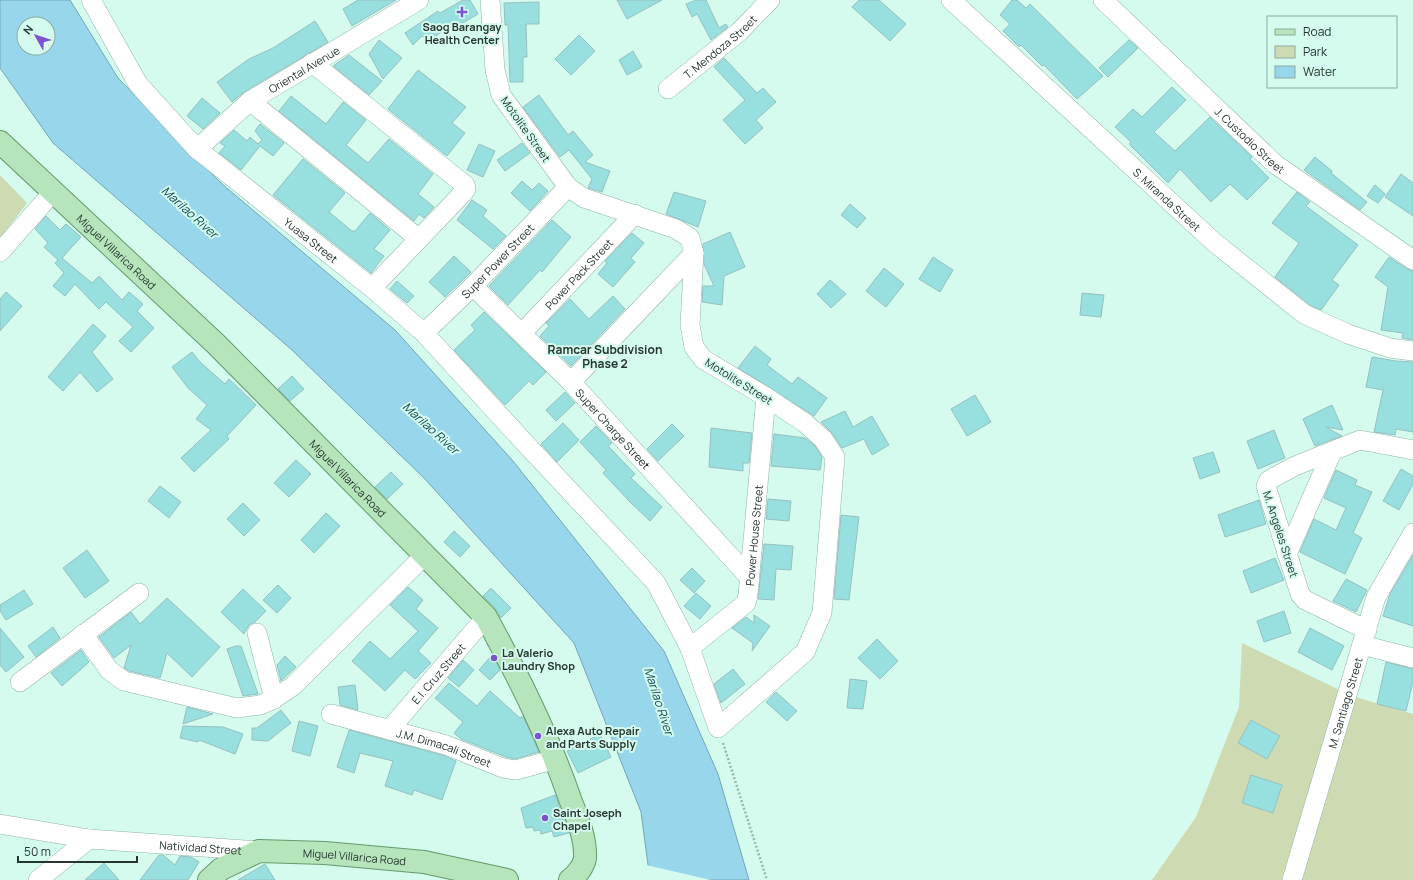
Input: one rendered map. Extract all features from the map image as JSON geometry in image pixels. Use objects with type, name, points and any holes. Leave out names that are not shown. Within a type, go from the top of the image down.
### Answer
[{"type":"main road","name":"Miguel Villarica Road","points":[[0,142],[216,344],[486,617],[515,671],[556,759],[581,828],[585,858],[574,879]]},
{"type":"main road","name":"Miguel Villarica Road","points":[[209,880],[221,869],[259,851],[325,853],[424,862],[507,880]]},
{"type":"street","name":"Yuasa Street","points":[[91,0],[138,84],[198,149],[372,288],[424,333],[656,583],[690,648],[718,728]]},
{"type":"street","name":"Oriental Avenue","points":[[198,149],[250,101],[419,0]]},
{"type":"street","name":"Motolite Street","points":[[490,0],[495,70],[502,95],[568,187],[584,198],[676,229],[690,238],[694,253],[690,325],[694,347],[703,359],[766,397],[805,423],[823,439],[834,457],[822,614],[805,652],[718,728]]},
{"type":"street","name":"S. Miranda Street","points":[[951,0],[1215,243],[1304,314],[1348,334],[1390,348],[1413,351]]},
{"type":"street","name":"J. Custodio Street","points":[[1103,0],[1275,164],[1413,260]]},
{"type":"street","name":"T. Mendoza Street","points":[[668,89],[739,32],[767,1]]},
{"type":"street","points":[[312,63],[466,185],[466,189],[372,288]]},
{"type":"street","points":[[250,101],[419,239]]},
{"type":"street","name":"Super Power Street","points":[[424,333],[473,286],[568,187]]},
{"type":"street","points":[[0,252],[53,192]]},
{"type":"street","name":"Power Pack Street","points":[[522,333],[635,214]]},
{"type":"street","points":[[571,382],[694,253]]},
{"type":"street","name":"Super Charge Street","points":[[473,286],[571,382],[749,577]]},
{"type":"street","name":"Power House Street","points":[[690,648],[746,603],[766,397]]},
{"type":"street","name":"M. Angeles Street","points":[[1413,450],[1360,440],[1295,466],[1269,480],[1266,486],[1300,594],[1306,600],[1364,637],[1413,658]]},
{"type":"street","points":[[1287,554],[1332,452]]},
{"type":"street","name":"M. Santiago Street","points":[[1292,880],[1376,597],[1413,533]]},
{"type":"street","points":[[83,634],[109,670],[124,681],[237,708],[260,705],[274,699],[293,686],[425,555]]},
{"type":"street","points":[[20,682],[139,593]]},
{"type":"street","name":"E.I. Cruz Street","points":[[389,730],[486,617]]},
{"type":"street","points":[[257,633],[274,699]]},
{"type":"street","name":"J.M. Dimacali Street","points":[[332,714],[446,745],[504,768],[516,770],[556,759]]},
{"type":"street","name":"Natividad Street","points":[[0,824],[89,838],[259,851]]},
{"type":"street","points":[[38,880],[89,838]]},
{"type":"path","points":[[718,728],[766,880]]},
{"type":"green space","points":[[0,175],[27,203],[0,238]]},
{"type":"green space","points":[[1242,643],[1352,696],[1413,714],[1413,880],[1152,880],[1196,817],[1239,707]]},
{"type":"water","name":"Marilao River","points":[[0,0],[70,0],[118,78],[222,184],[395,330],[513,461],[664,651],[718,774],[749,880],[650,880],[641,812],[574,643],[424,478],[292,350],[53,143],[0,68]]},
{"type":"pier","points":[[646,865],[711,880],[648,880]]},
{"type":"building","points":[[358,0],[396,0],[352,26],[343,9]]},
{"type":"building","points":[[463,0],[470,0],[478,14],[456,27],[454,24],[428,41],[422,36],[413,45],[405,33],[438,11],[440,13]]},
{"type":"building","points":[[617,0],[662,0],[627,19]]},
{"type":"building","points":[[696,0],[706,0],[719,28],[726,24],[728,27],[711,40],[697,14],[692,17],[686,4]]},
{"type":"building","points":[[859,0],[879,0],[906,24],[890,41],[852,7]]},
{"type":"building","points":[[1012,0],[1017,0],[1026,8],[1030,4],[1103,76],[1077,99],[1044,65],[1042,66],[1021,45],[1019,47],[1003,31],[1010,24],[1000,15]]},
{"type":"building","points":[[539,2],[539,24],[526,24],[527,57],[523,57],[523,82],[510,82],[508,25],[505,25],[504,3]]},
{"type":"building","points":[[315,21],[328,42],[244,92],[232,102],[217,82],[249,59],[273,48]]},
{"type":"building","points":[[579,35],[595,51],[571,75],[555,59]]},
{"type":"building","points":[[379,40],[402,58],[383,79],[369,54]]},
{"type":"building","points":[[1129,40],[1138,48],[1108,77],[1099,68]]},
{"type":"building","points":[[633,51],[642,67],[627,75],[619,60]]},
{"type":"building","points":[[349,55],[382,81],[369,95],[333,66]]},
{"type":"building","points":[[724,58],[757,93],[763,88],[776,102],[756,120],[763,128],[745,144],[723,120],[745,100],[714,67]]},
{"type":"building","points":[[418,70],[466,107],[452,123],[465,133],[447,156],[388,109]]},
{"type":"building","points":[[1172,87],[1186,100],[1154,132],[1175,151],[1210,117],[1252,157],[1250,159],[1269,178],[1247,200],[1230,184],[1211,202],[1180,169],[1168,183],[1129,144],[1131,142],[1115,127],[1133,109],[1142,117]]},
{"type":"building","points":[[539,95],[568,135],[573,131],[593,155],[585,162],[610,171],[602,192],[588,188],[592,179],[569,150],[560,157],[523,107]]},
{"type":"building","points":[[291,96],[326,124],[343,102],[366,120],[346,145],[368,163],[389,139],[433,174],[418,194],[434,207],[424,218],[419,214],[414,221],[279,111]]},
{"type":"building","points":[[202,98],[220,113],[203,129],[187,116]]},
{"type":"building","points":[[260,124],[284,143],[273,156],[260,146],[241,170],[219,153],[225,146],[220,143],[234,130],[247,141],[250,137],[258,144],[262,140],[255,131]]},
{"type":"building","points":[[522,143],[530,153],[505,171],[497,160]]},
{"type":"building","points":[[479,144],[495,151],[483,177],[467,170]]},
{"type":"building","points":[[1315,157],[1332,171],[1331,173],[1367,202],[1360,210],[1304,170]]},
{"type":"building","points":[[303,159],[345,193],[329,212],[352,231],[355,231],[370,213],[390,230],[374,249],[384,256],[371,273],[273,195]]},
{"type":"building","points":[[1401,174],[1413,183],[1413,216],[1385,197]]},
{"type":"building","points":[[522,181],[532,190],[539,183],[548,191],[530,211],[511,193]]},
{"type":"building","points":[[1375,185],[1385,194],[1378,203],[1367,196]]},
{"type":"building","points":[[674,192],[706,201],[698,227],[666,214]]},
{"type":"building","points":[[1297,192],[1310,202],[1306,206],[1358,245],[1332,280],[1339,285],[1321,310],[1310,305],[1275,277],[1299,243],[1272,223]]},
{"type":"building","points":[[472,200],[487,210],[483,216],[506,236],[493,249],[457,220]]},
{"type":"building","points":[[850,204],[866,218],[857,228],[841,215]]},
{"type":"building","points":[[46,216],[60,230],[66,224],[81,237],[62,258],[92,283],[99,276],[122,300],[129,292],[143,304],[137,311],[154,328],[131,352],[119,341],[133,327],[106,302],[99,309],[75,284],[65,296],[53,286],[64,273],[55,263],[58,260],[44,247],[48,243],[35,229]]},
{"type":"building","points":[[552,220],[571,237],[542,272],[540,270],[508,305],[489,286]]},
{"type":"building","points":[[730,232],[745,267],[724,276],[722,305],[702,302],[703,286],[714,286],[704,264],[703,244]]},
{"type":"building","points":[[632,233],[644,243],[631,258],[635,262],[613,287],[598,274],[607,263],[605,261]]},
{"type":"building","points":[[454,256],[471,272],[445,297],[429,282]]},
{"type":"building","points":[[933,257],[953,270],[940,292],[919,279]]},
{"type":"building","points":[[1389,257],[1407,269],[1413,271],[1413,340],[1402,338],[1403,333],[1381,330],[1388,287],[1375,277]]},
{"type":"building","points":[[884,268],[904,284],[886,307],[866,291]]},
{"type":"building","points":[[830,280],[846,294],[831,308],[817,294]]},
{"type":"building","points":[[397,281],[414,296],[407,303],[390,289]]},
{"type":"building","points":[[6,292],[22,306],[0,331],[0,299]]},
{"type":"building","points":[[1082,293],[1104,295],[1101,317],[1080,315]]},
{"type":"building","points":[[613,296],[625,309],[571,366],[540,336],[549,326],[546,323],[570,299],[589,319]]},
{"type":"building","points":[[484,312],[546,372],[533,385],[529,381],[505,405],[454,350],[475,330],[471,325]]},
{"type":"building","points":[[93,324],[106,336],[92,352],[113,379],[97,392],[80,372],[63,391],[48,377]]},
{"type":"building","points":[[755,346],[771,359],[767,365],[792,384],[798,377],[827,398],[814,416],[738,368]]},
{"type":"building","points":[[192,352],[200,362],[225,384],[229,379],[256,405],[227,436],[229,439],[194,472],[181,458],[211,430],[196,419],[207,405],[188,388],[172,367]]},
{"type":"building","points":[[1372,357],[1413,362],[1413,432],[1396,429],[1395,435],[1374,432],[1383,390],[1366,387]]},
{"type":"building","points":[[292,376],[304,389],[290,401],[278,389]]},
{"type":"building","points":[[565,392],[575,403],[556,421],[546,410]]},
{"type":"building","points":[[975,395],[991,422],[967,436],[951,409]]},
{"type":"building","points":[[1332,405],[1343,430],[1326,427],[1342,436],[1315,446],[1303,419]]},
{"type":"building","points":[[845,411],[853,427],[872,416],[889,445],[872,455],[864,439],[842,448],[832,433],[821,422]]},
{"type":"building","points":[[563,423],[579,440],[557,462],[541,444]]},
{"type":"building","points":[[672,424],[684,436],[658,461],[647,449]]},
{"type":"building","points":[[596,426],[612,443],[608,446],[635,474],[631,478],[662,507],[650,521],[603,473],[606,470],[580,442]]},
{"type":"building","points":[[711,428],[752,433],[749,463],[743,463],[743,471],[709,467]]},
{"type":"building","points":[[1274,430],[1285,458],[1258,469],[1247,441]]},
{"type":"building","points":[[774,434],[805,438],[815,446],[822,457],[820,470],[771,466]]},
{"type":"building","points":[[1213,452],[1220,472],[1200,479],[1193,458]]},
{"type":"building","points":[[296,460],[311,474],[289,497],[274,483]]},
{"type":"building","points":[[1401,469],[1413,476],[1413,484],[1399,510],[1383,501]]},
{"type":"building","points":[[1336,470],[1357,480],[1355,485],[1372,492],[1353,533],[1362,538],[1345,574],[1300,552],[1314,519],[1336,530],[1346,508],[1324,498]]},
{"type":"building","points":[[391,472],[403,484],[387,499],[375,487]]},
{"type":"building","points":[[160,486],[181,502],[169,518],[148,501]]},
{"type":"building","points":[[768,499],[791,501],[789,521],[766,519]]},
{"type":"building","points":[[1259,500],[1266,524],[1225,537],[1218,515]]},
{"type":"building","points":[[243,503],[260,520],[244,536],[227,519]]},
{"type":"building","points":[[326,513],[340,526],[314,553],[301,540]]},
{"type":"building","points":[[841,515],[859,517],[849,600],[834,599]]},
{"type":"building","points":[[454,531],[470,546],[460,557],[444,542]]},
{"type":"building","points":[[764,544],[793,546],[791,570],[776,569],[774,600],[758,599]]},
{"type":"building","points":[[87,550],[109,581],[85,598],[63,568]]},
{"type":"building","points":[[1413,555],[1413,626],[1383,616],[1390,594]]},
{"type":"building","points":[[1275,558],[1284,580],[1251,593],[1243,571]]},
{"type":"building","points":[[692,568],[705,581],[694,593],[680,580]]},
{"type":"building","points":[[1346,579],[1367,590],[1356,612],[1333,601]]},
{"type":"building","points":[[278,585],[291,598],[277,613],[263,600]]},
{"type":"building","points":[[408,587],[423,600],[416,609],[438,628],[418,651],[431,663],[415,679],[405,670],[385,691],[352,661],[370,641],[390,659],[418,631],[390,605]]},
{"type":"building","points":[[491,588],[511,608],[501,618],[495,608],[483,596]]},
{"type":"building","points":[[243,589],[266,611],[255,622],[249,625],[244,634],[221,612]]},
{"type":"building","points":[[24,590],[33,604],[6,620],[0,611],[0,605]]},
{"type":"building","points":[[696,593],[711,606],[700,619],[684,606]]},
{"type":"building","points":[[167,598],[220,647],[192,677],[167,653],[160,678],[129,671],[124,668],[131,645],[114,658],[99,637],[131,612],[140,624]]},
{"type":"building","points":[[1284,611],[1291,633],[1264,642],[1257,621]]},
{"type":"building","points":[[754,615],[770,626],[752,651],[753,643],[732,628],[746,617],[754,623]]},
{"type":"building","points":[[53,627],[60,638],[36,657],[28,646]]},
{"type":"building","points":[[0,628],[24,657],[6,672],[0,665]]},
{"type":"building","points":[[1310,628],[1344,646],[1332,670],[1298,652]]},
{"type":"building","points":[[877,639],[898,661],[880,679],[858,658]]},
{"type":"building","points":[[241,646],[258,694],[243,696],[227,649]]},
{"type":"building","points":[[81,650],[89,662],[62,686],[51,673]]},
{"type":"building","points":[[492,655],[500,670],[490,680],[479,670]]},
{"type":"building","points":[[285,656],[296,667],[281,681],[277,665]]},
{"type":"building","points":[[463,660],[474,670],[459,687],[448,678]]},
{"type":"building","points":[[1386,662],[1413,669],[1413,682],[1406,711],[1377,704]]},
{"type":"building","points":[[733,669],[745,684],[721,703],[714,684]]},
{"type":"building","points":[[850,679],[867,681],[863,709],[847,708]]},
{"type":"building","points":[[449,683],[477,706],[490,691],[520,718],[523,716],[539,752],[515,759],[506,757],[461,739],[454,733],[463,722],[435,698]]},
{"type":"building","points":[[355,685],[358,710],[340,705],[338,687]]},
{"type":"building","points":[[776,692],[797,711],[787,721],[766,702]]},
{"type":"building","points":[[187,707],[213,714],[183,724]]},
{"type":"building","points":[[281,710],[291,723],[268,741],[252,740],[252,728],[257,728]]},
{"type":"building","points":[[1251,720],[1280,736],[1267,759],[1238,743]]},
{"type":"building","points":[[299,721],[318,726],[310,756],[292,751]]},
{"type":"building","points":[[183,726],[223,727],[243,734],[235,754],[199,740],[198,742],[180,738]]},
{"type":"building","points":[[349,730],[442,755],[456,761],[442,800],[414,790],[412,795],[385,786],[393,761],[360,753],[354,773],[337,767]]},
{"type":"building","points":[[600,734],[611,757],[578,773],[567,751]]},
{"type":"building","points":[[1251,775],[1282,785],[1273,813],[1242,803]]},
{"type":"building","name":"Saint Joseph Chapel","points":[[555,795],[569,833],[554,837],[552,831],[541,834],[540,830],[534,831],[533,827],[526,828],[521,808]]},
{"type":"building","points":[[159,855],[163,855],[175,865],[180,856],[191,857],[199,862],[188,880],[140,880]]},
{"type":"building","points":[[104,863],[119,880],[85,880]]},
{"type":"building","points":[[265,864],[275,880],[238,880]]},
{"type":"place","name":"Saog Barangay Health Center","points":[[462,12]]},
{"type":"place","name":"La Valerio Laundry Shop","points":[[494,658]]},
{"type":"place","name":"Alexa Auto Repair and Parts Supply","points":[[538,736]]},
{"type":"place","name":"Saint Joseph Chapel","points":[[545,818]]},
{"type":"district","name":"Ramcar Subdivision Phase 2","points":[[605,356]]}]
